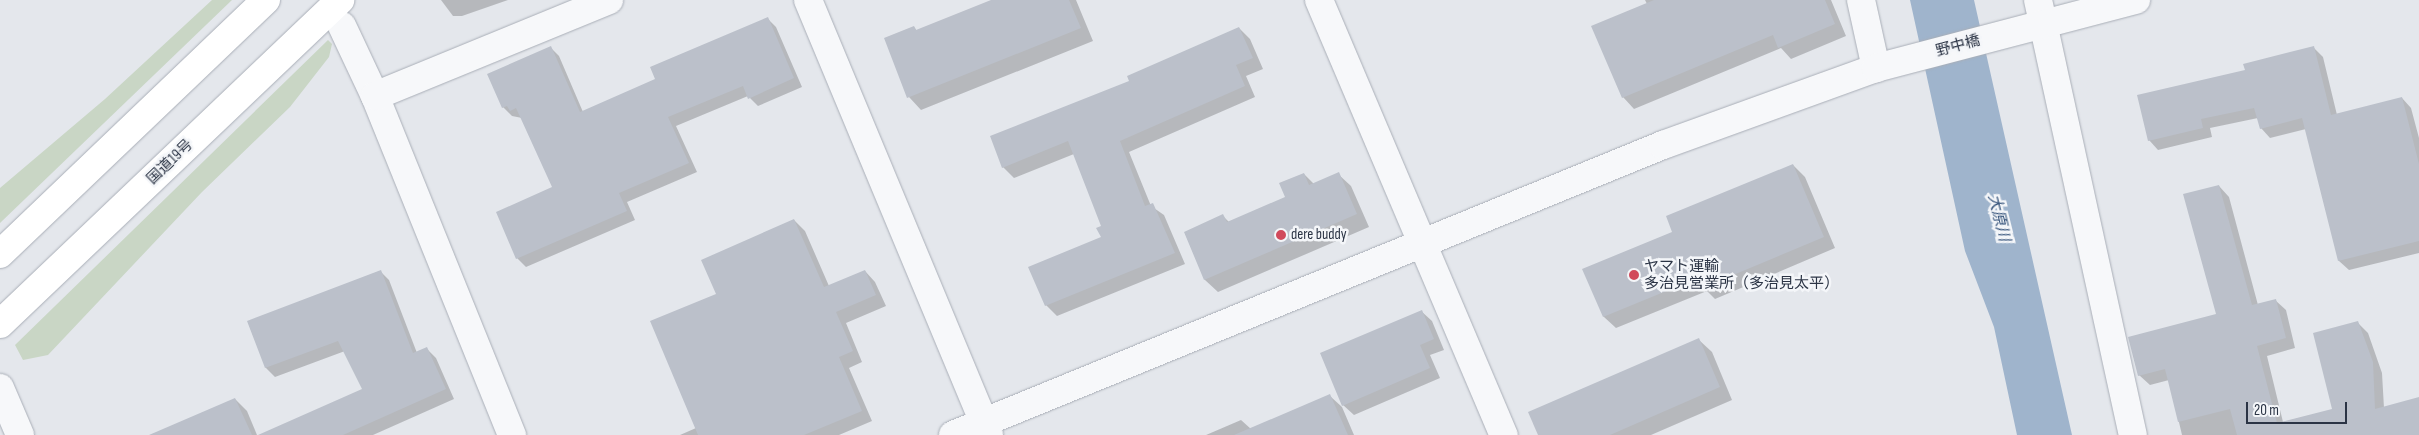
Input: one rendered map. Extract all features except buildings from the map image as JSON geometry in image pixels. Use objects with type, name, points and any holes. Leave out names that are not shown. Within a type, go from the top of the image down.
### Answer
[{"type":"highway","points":[[0,254],[266,0]]},
{"type":"highway","name":"国道19号","points":[[0,324],[341,13]]},
{"type":"street","points":[[375,96],[609,0]]},
{"type":"street","points":[[808,0],[986,428]]},
{"type":"street","points":[[1319,0],[1504,435]]},
{"type":"street","points":[[1860,0],[1884,66]]},
{"type":"street","name":"野中橋","points":[[953,435],[986,428],[1422,243],[1663,145],[1884,66],[2035,17],[2136,0]]},
{"type":"street","points":[[341,13],[512,435]]},
{"type":"street","points":[[2035,17],[2133,435]]},
{"type":"street","points":[[0,388],[20,435]]},
{"type":"green space","points":[[212,0],[232,0],[0,223],[0,188],[105,99]]},
{"type":"green space","points":[[328,40],[332,44],[329,57],[290,107],[202,192],[48,355],[23,360],[15,345]]},
{"type":"water","name":"大原川","points":[[1910,0],[1974,0],[2072,435],[2017,435],[1994,327],[1965,251]]},
{"type":"place","name":"dere buddy","points":[[1281,235]]},
{"type":"place","name":"ヤマト運輸 多治見営業所（多治見太平）","points":[[1634,275]]}]
